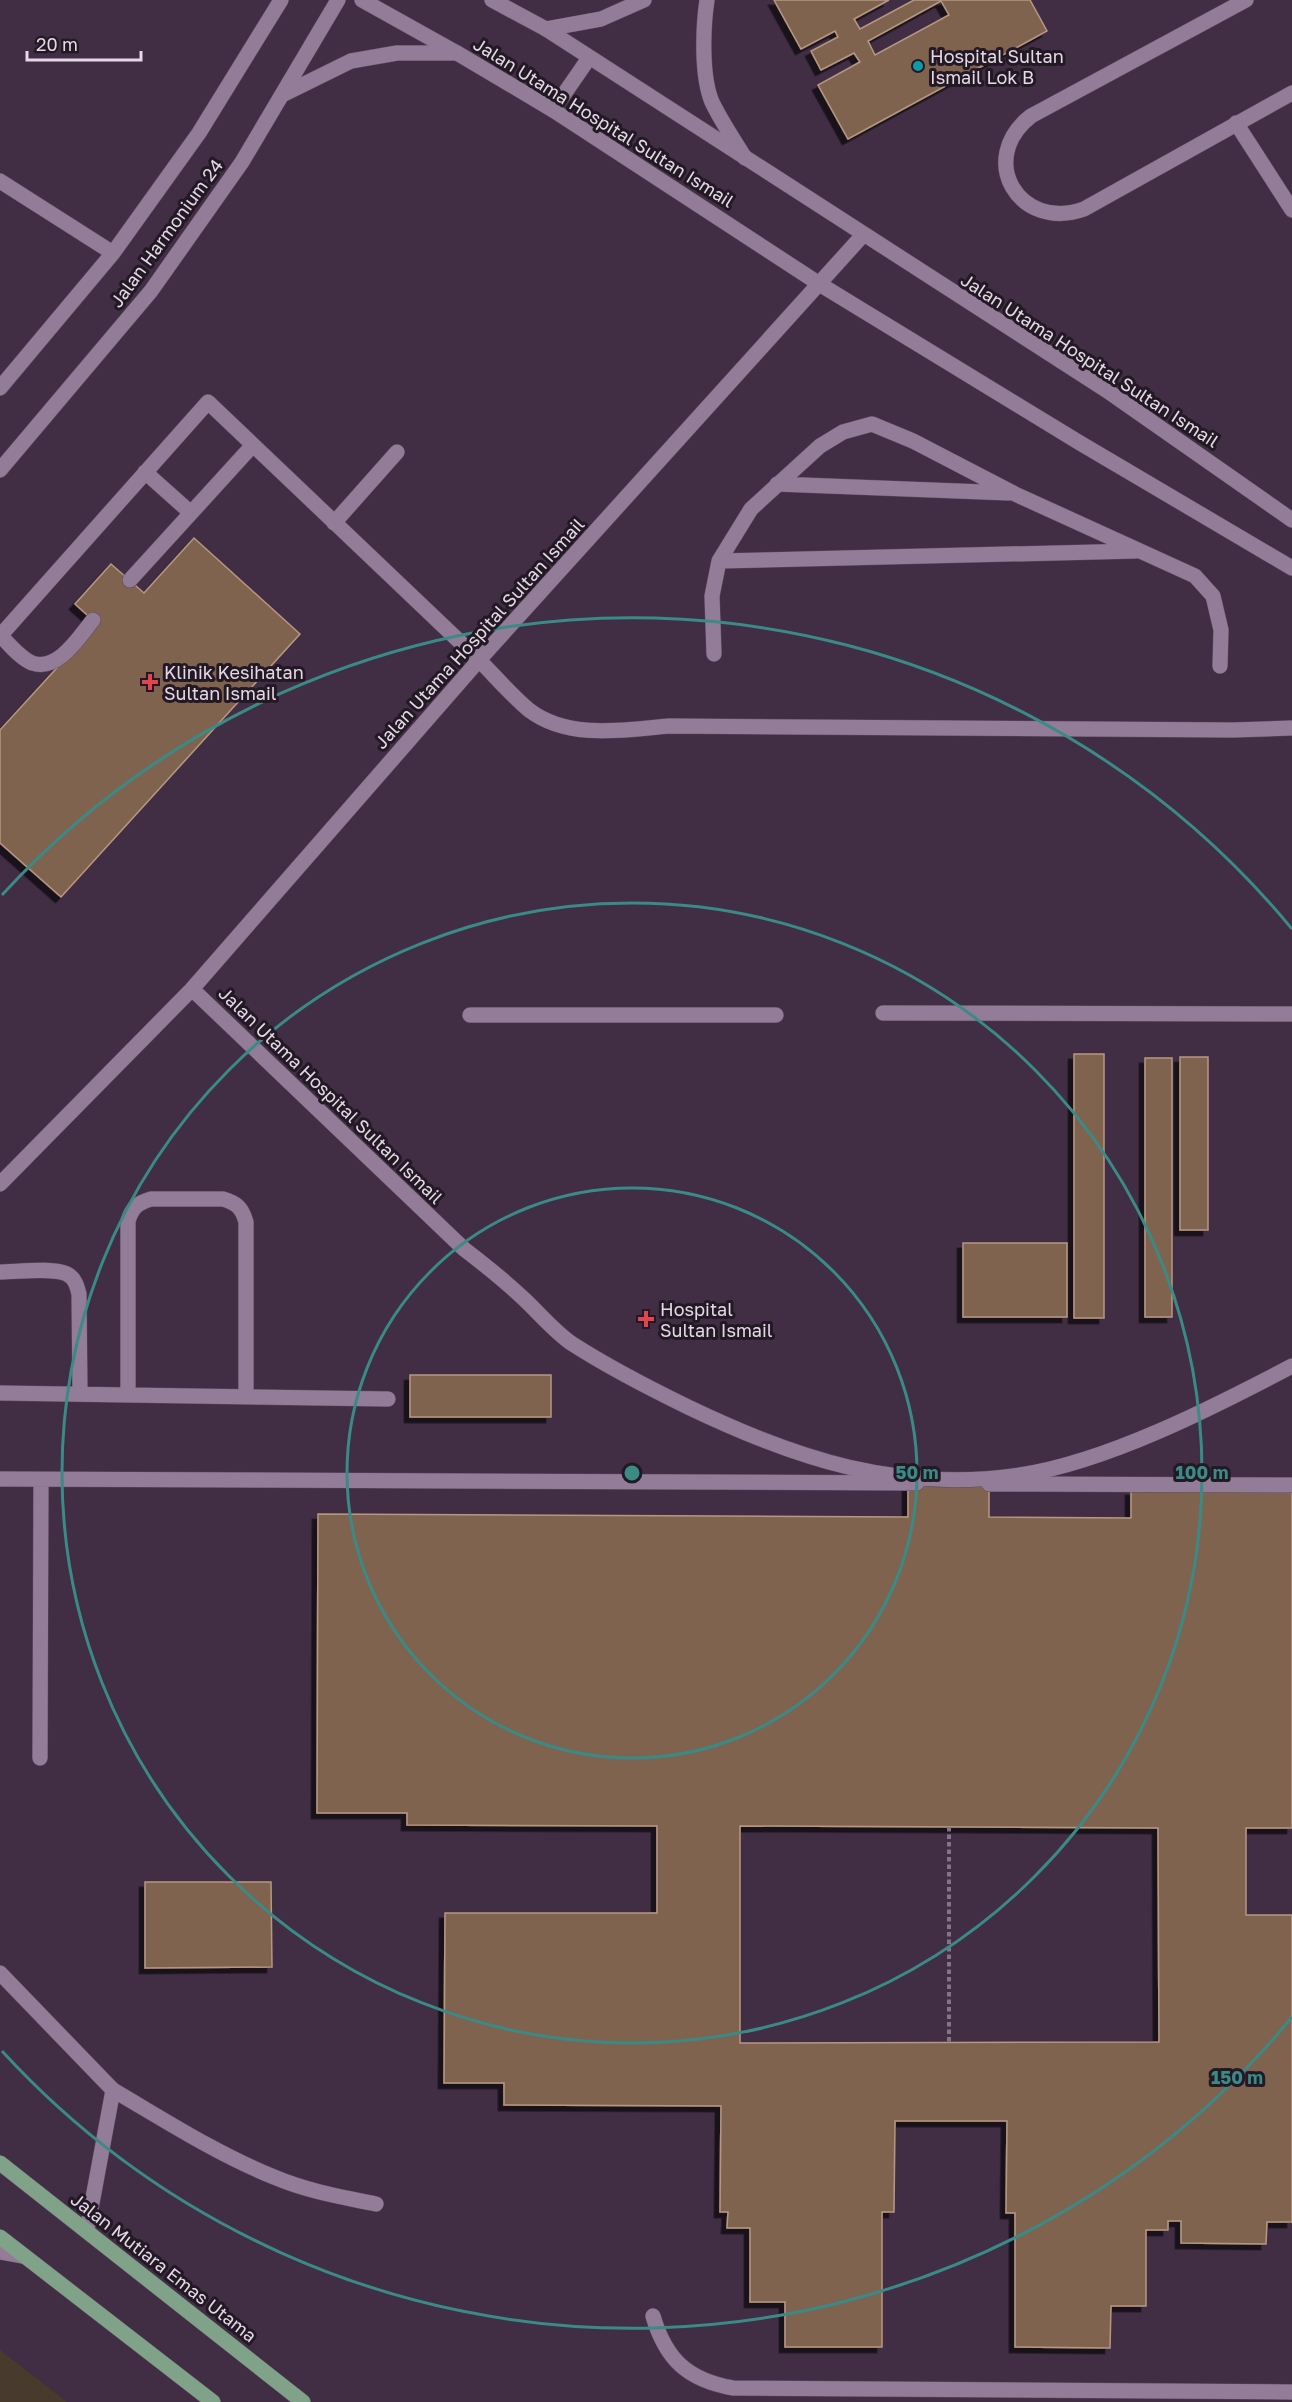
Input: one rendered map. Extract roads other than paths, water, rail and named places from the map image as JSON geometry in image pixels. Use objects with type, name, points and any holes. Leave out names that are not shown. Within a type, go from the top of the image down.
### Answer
[{"type":"main road","name":"Jalan Mutiara Emas Utama","points":[[0,2163],[303,2402]]},
{"type":"main road","points":[[0,2237],[213,2402]]},
{"type":"street","name":"Jalan Harmonium 24","points":[[0,388],[113,253],[199,133],[280,0]]},
{"type":"street","name":"Jalan Harmonium 24","points":[[0,470],[151,291],[242,162],[338,0]]},
{"type":"street","name":"Jalan Utama Hospital Sultan Ismail","points":[[362,0],[458,53],[553,110],[821,285]]},
{"type":"street","name":"Jalan Utama Hospital Sultan Ismail","points":[[492,0],[546,29],[1109,392],[1292,520]]},
{"type":"street","points":[[546,29],[601,19],[644,0]]},
{"type":"street","points":[[707,0],[705,14],[707,82],[712,101],[745,159]]},
{"type":"street","points":[[1246,0],[1031,116],[1019,125],[1009,140],[1005,157],[1006,173],[1015,192],[1027,204],[1041,212],[1070,214],[1084,209],[1292,93]]},
{"type":"street","points":[[282,95],[351,61],[397,53],[458,53]]},
{"type":"street","points":[[553,110],[589,58]]},
{"type":"street","points":[[1236,123],[1292,210]]},
{"type":"street","points":[[0,181],[113,253]]},
{"type":"street","name":"Jalan Utama Hospital Sultan Ismail","points":[[863,235],[821,285],[479,660],[192,989],[464,1249],[506,1282],[570,1342],[649,1388],[745,1434],[815,1459],[854,1470],[896,1477],[948,1480],[1002,1477],[1057,1467],[1115,1448],[1170,1425],[1292,1366]]},
{"type":"street","points":[[821,285],[1080,443],[1292,568]]},
{"type":"street","points":[[93,620],[63,655],[43,664],[31,663],[0,636],[208,402],[529,710],[548,721],[570,728],[592,730],[669,726],[1233,730],[1292,728]]},
{"type":"street","points":[[714,654],[712,596],[719,561],[751,509],[820,446],[843,432],[872,424],[913,441],[1016,494],[1195,576],[1213,596],[1221,630],[1220,666]]},
{"type":"street","points":[[130,580],[253,445]]},
{"type":"street","points":[[334,523],[397,452]]},
{"type":"street","points":[[146,472],[191,513]]},
{"type":"street","points":[[777,484],[1016,494]]},
{"type":"street","points":[[719,561],[1142,551]]},
{"type":"street","points":[[0,1184],[192,989]]},
{"type":"street","points":[[883,1013],[1292,1014]]},
{"type":"street","points":[[470,1016],[776,1015]]},
{"type":"street","points":[[128,1394],[128,1221],[132,1210],[140,1202],[151,1199],[211,1199],[234,1203],[243,1211],[246,1222],[246,1395]]},
{"type":"street","points":[[0,1272],[56,1271],[68,1274],[76,1283],[79,1294],[80,1394]]},
{"type":"street","points":[[0,1393],[246,1395],[388,1399]]},
{"type":"street","points":[[0,1479],[1292,1485]]},
{"type":"street","points":[[40,1758],[41,1480]]},
{"type":"street","points":[[0,1973],[113,2090],[222,2154],[275,2178],[316,2192],[376,2204]]},
{"type":"street","points":[[87,2230],[113,2090]]},
{"type":"street","points":[[0,2252],[23,2256]]},
{"type":"street","points":[[653,2316],[667,2351],[679,2366],[714,2385],[733,2388],[1292,2392]]},
{"type":"place","name":"Hospital Sultan Ismail Lok B","points":[[918,66]]},
{"type":"place","name":"Klinik Kesihatan Sultan Ismail","points":[[150,682]]},
{"type":"place","name":"Hospital Sultan Ismail","points":[[646,1319]]}]
